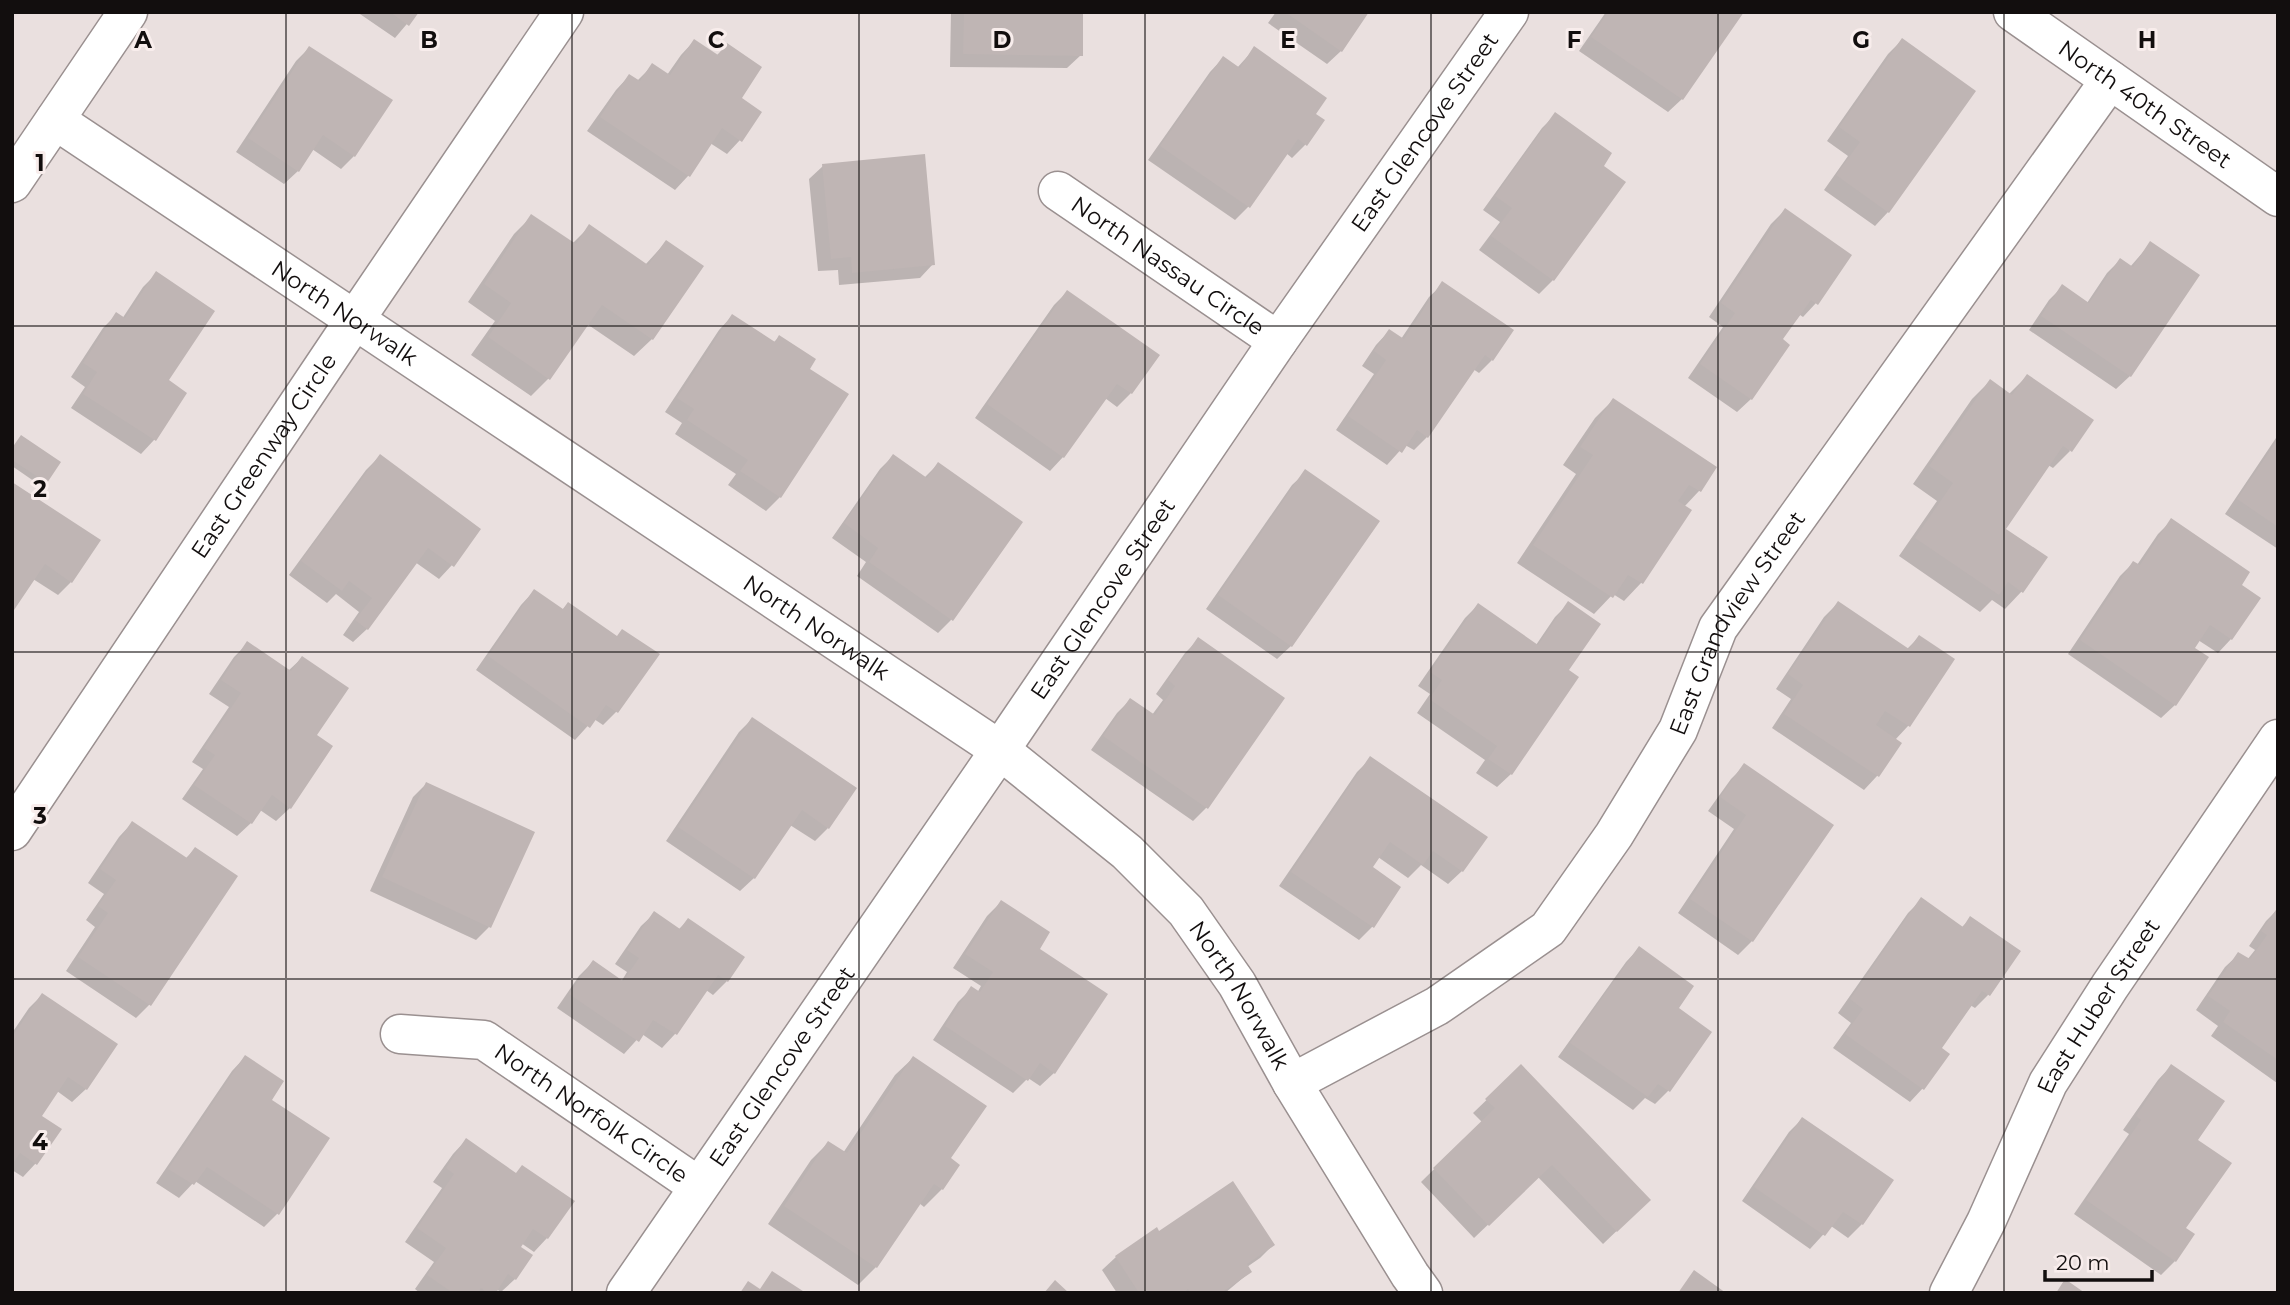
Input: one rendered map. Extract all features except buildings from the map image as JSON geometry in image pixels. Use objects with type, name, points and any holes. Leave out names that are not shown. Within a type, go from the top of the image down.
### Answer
[{"type":"street","points":[[12,183],[128,12]]},
{"type":"street","name":"East Greenway Circle","points":[[12,831],[564,12]]},
{"type":"street","name":"East Glencove Street","points":[[626,1293],[1278,341],[1509,12]]},
{"type":"street","name":"North 40th Street","points":[[2014,12],[2278,197]]},
{"type":"street","name":"East Grandview Street","points":[[1292,1083],[1437,1006],[1548,929],[1614,835],[1678,730],[1718,628],[2110,80]]},
{"type":"street","name":"North Norwalk","points":[[55,120],[1000,750],[1127,852],[1186,911],[1237,984],[1407,1287]]},
{"type":"street","name":"North Nassau Circle","points":[[1059,191],[1278,341]]},
{"type":"street","name":"East Huber Street","points":[[1949,1293],[1986,1222],[2048,1083],[2110,986],[2278,739]]},
{"type":"street","name":"North Norfolk Circle","points":[[400,1034],[484,1040],[698,1186]]}]
